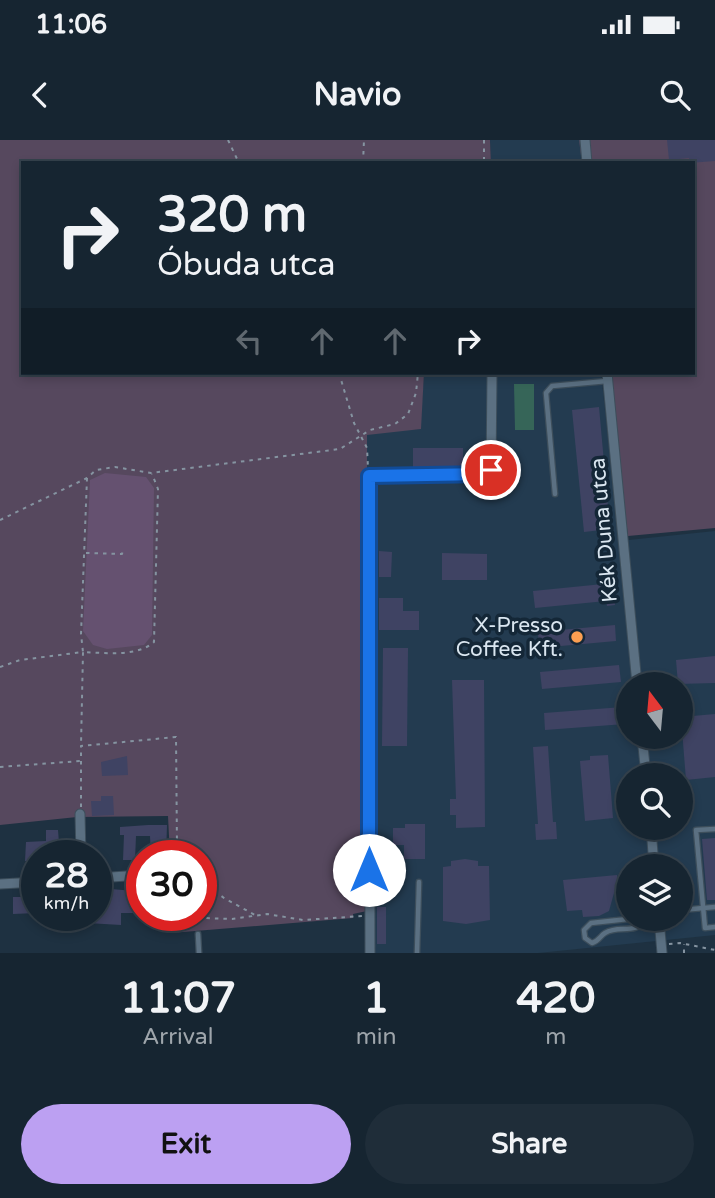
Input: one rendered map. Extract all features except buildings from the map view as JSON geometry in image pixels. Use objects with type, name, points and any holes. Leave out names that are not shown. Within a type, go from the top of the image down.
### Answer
[{"type":"street","points":[[585,140],[587,161]]},
{"type":"street","points":[[370,953],[369,476],[486,474],[491,470],[492,375]]},
{"type":"street","name":"Kék Duna utca","points":[[607,377],[636,672]]},
{"type":"street","points":[[80,814],[80,840]]},
{"type":"street","points":[[0,884],[21,883]]},
{"type":"street","points":[[660,931],[662,949]]},
{"type":"lane","points":[[555,494],[546,393],[552,386],[607,377]]},
{"type":"lane","points":[[715,829],[696,830],[705,928],[715,927]]},
{"type":"lane","points":[[417,953],[419,882]]},
{"type":"lane","points":[[693,909],[715,907]]},
{"type":"lane","points":[[616,920],[591,923],[583,930],[585,938],[592,943],[608,932],[616,931]]},
{"type":"lane","points":[[198,934],[199,953]]},
{"type":"path","points":[[228,140],[238,161]]},
{"type":"path","points":[[363,161],[364,140]]},
{"type":"path","points":[[484,140],[484,161]]},
{"type":"path","points":[[340,375],[354,424],[367,448],[369,476]]},
{"type":"path","points":[[0,520],[87,478],[96,470],[115,467],[152,473],[340,449],[370,430],[395,424],[408,414],[416,393],[418,375]]},
{"type":"path","points":[[0,667],[20,660],[83,652],[145,650],[154,642],[158,489],[152,473]]},
{"type":"path","points":[[80,814],[81,634],[87,478]]},
{"type":"path","points":[[85,553],[122,554],[123,550]]},
{"type":"path","points":[[81,746],[176,737],[177,840]]},
{"type":"path","points":[[0,767],[81,761]]},
{"type":"path","points":[[217,893],[256,915]]},
{"type":"path","points":[[217,917],[267,914],[303,920],[370,915]]},
{"type":"path","points":[[684,944],[684,953]]},
{"type":"path","points":[[662,949],[684,944],[715,950]]},
{"type":"shaded area","points":[[0,140],[490,140],[491,161],[21,161],[21,375],[424,375],[421,429],[367,435],[367,911],[353,914],[353,918],[217,929],[217,840],[169,840],[168,816],[77,817],[0,825]]},
{"type":"shaded area","points":[[490,140],[715,140],[695,161],[491,161]]},
{"type":"shaded area","points":[[579,140],[715,140],[715,528],[628,536],[608,375],[695,375],[695,161],[582,161]]},
{"type":"shaded area","points":[[424,375],[601,375],[619,541],[715,531],[715,935],[538,953],[375,953],[364,432],[420,429]]},
{"type":"shaded area","points":[[514,384],[534,384],[534,430],[515,430]]},
{"type":"shaded area","points":[[105,473],[146,477],[154,488],[152,635],[144,645],[107,649],[93,645],[83,631],[90,480]]},
{"type":"place","name":"X-Presso Coffee Kft.","points":[[577,637]]},
{"type":"route","points":[[369,870],[369,476],[486,474],[491,470]]}]
